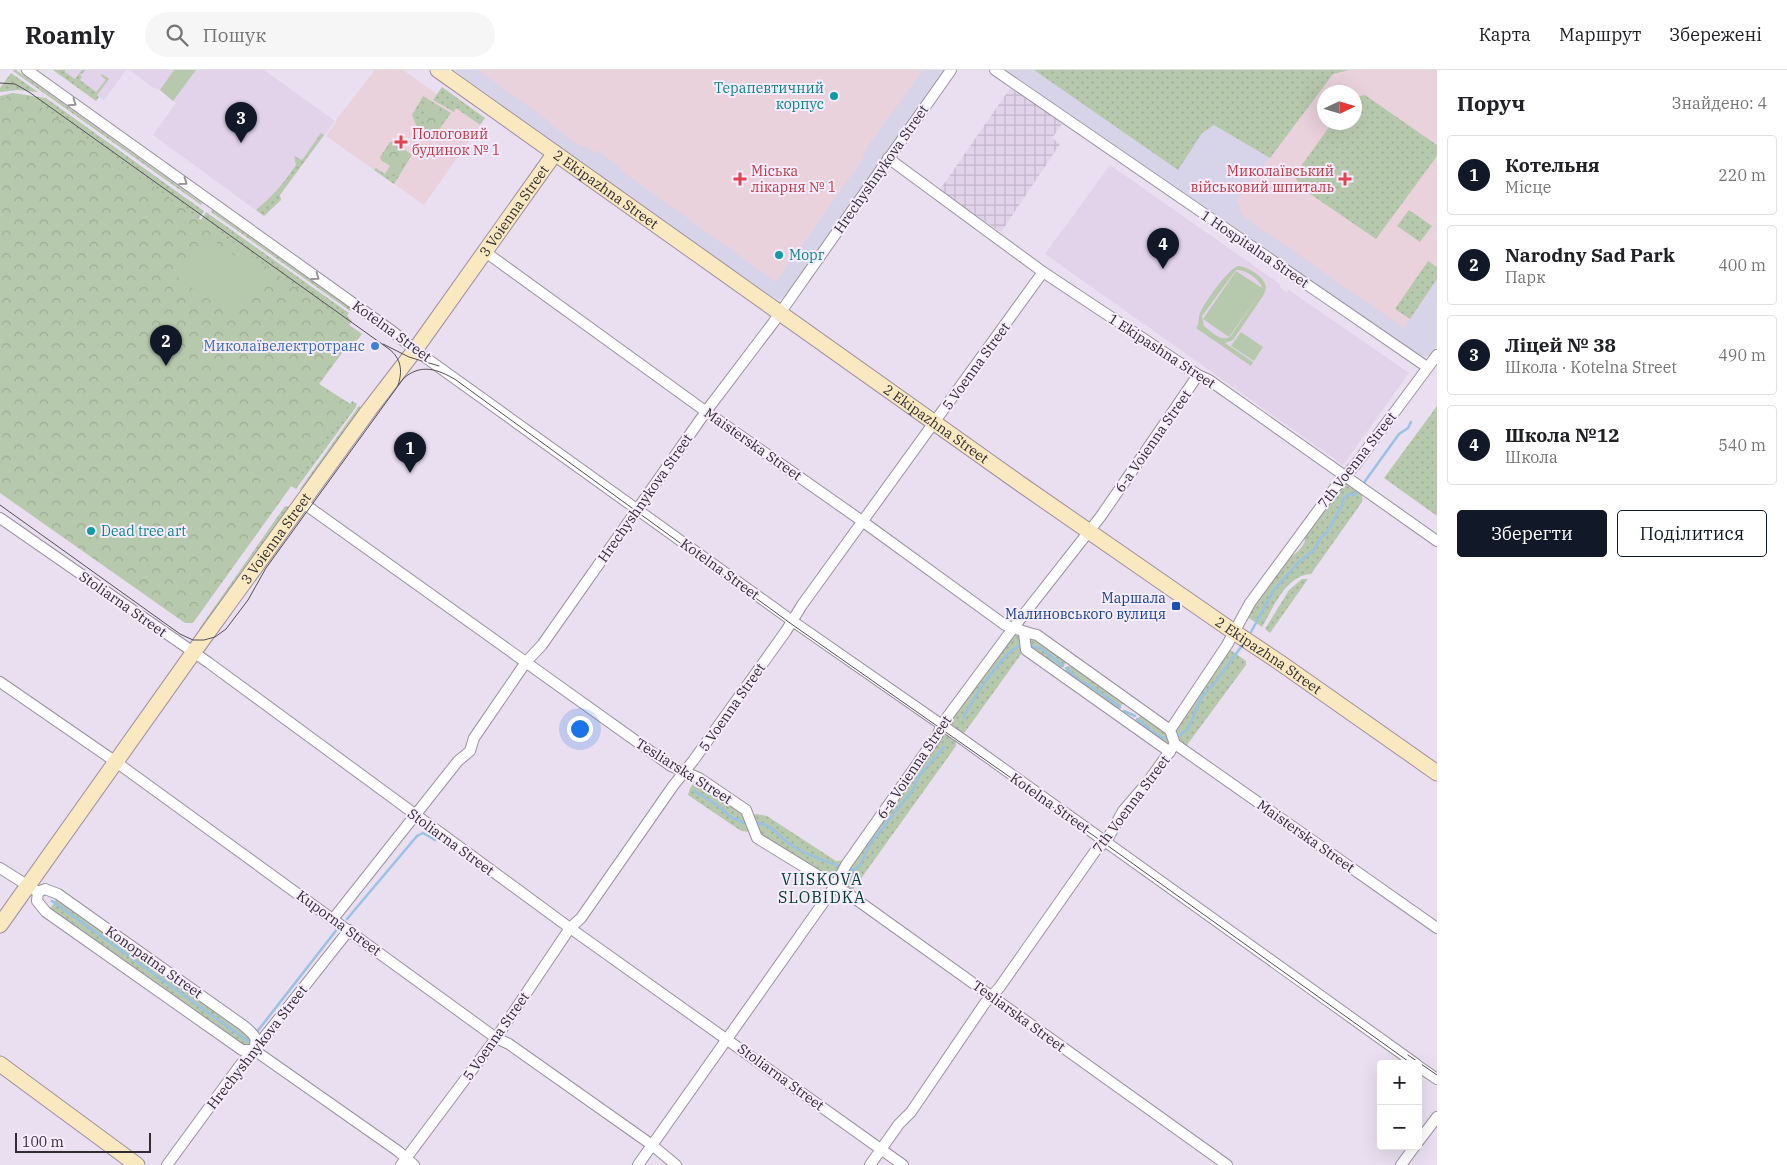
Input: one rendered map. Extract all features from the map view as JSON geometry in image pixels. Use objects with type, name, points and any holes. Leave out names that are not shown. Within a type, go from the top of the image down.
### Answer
[{"type":"main road","name":"2 Ekipazhna Street","points":[[438,70],[935,423],[1437,773]]},
{"type":"main road","name":"3 Voienna Street","points":[[0,926],[33,889],[116,762],[394,376],[415,350],[554,153]]},
{"type":"main road","points":[[0,1064],[137,1165]]},
{"type":"street","name":"Kotelna Street","points":[[27,70],[392,331],[415,350],[636,510],[1410,1060]]},
{"type":"street","name":"Hrechyshnykova Street","points":[[333,919],[458,760],[470,751],[474,738],[526,662],[542,645],[707,410],[781,312],[951,70]]},
{"type":"street","name":"1 Hospitalna Street","points":[[995,70],[1427,367]]},
{"type":"street","name":"1 Ekipashna Street","points":[[888,158],[1043,272],[1198,375],[1209,380],[1437,541]]},
{"type":"street","name":"Maisterska Street","points":[[484,251],[1005,625],[1014,627],[1024,633],[1036,635],[1170,730]]},
{"type":"street","name":"5 Voenna Street","points":[[407,1163],[496,1038],[570,928],[581,918],[763,664],[791,620],[1043,272]]},
{"type":"street","points":[[1427,367],[1437,355]]},
{"type":"street","name":"7th Voenna Street","points":[[870,1165],[899,1124],[911,1112],[990,996],[999,988],[1096,850],[1105,842],[1123,810],[1147,783],[1172,748],[1170,730],[1234,632],[1250,603],[1427,367]]},
{"type":"street","name":"6-a Voienna Street","points":[[638,1165],[835,886],[846,865],[938,736],[941,726],[1014,627],[1089,531],[1198,375]]},
{"type":"street","name":"Tesliarska Street","points":[[303,503],[671,766],[699,778],[746,810],[757,838],[835,886],[1227,1165]]},
{"type":"street","name":"Stoliarna Street","points":[[0,518],[194,652],[570,928],[903,1165]]},
{"type":"street","name":"Maisterska Street","points":[[1024,633],[1026,650],[1437,928]]},
{"type":"street","name":"Kuporna Street","points":[[0,682],[116,762],[350,930],[496,1038],[509,1044],[652,1145],[676,1165]]},
{"type":"street","name":"Konopatna Street","points":[[0,868],[33,889],[45,889],[58,894],[244,1026],[255,1035],[254,1050]]},
{"type":"street","name":"Konopatna Street","points":[[33,889],[37,901],[46,912],[242,1050],[254,1050],[407,1163]]},
{"type":"street","name":"Hrechyshnykova Street","points":[[167,1165],[241,1064],[350,930]]},
{"type":"street","name":"Kotelna Street","points":[[1422,1068],[1437,1079]]},
{"type":"street","points":[[1422,1137],[1437,1117]]},
{"type":"street","points":[[1401,1165],[1412,1150]]},
{"type":"shaded area","points":[[62,70],[126,70],[104,100]]},
{"type":"shaded area","points":[[130,70],[264,70],[335,121],[264,216],[153,135],[176,103]]},
{"type":"shaded area","name":"Пологовий будинок № 1","points":[[375,70],[403,70],[480,125],[424,205],[326,136],[336,120]]},
{"type":"shaded area","name":"Міська лікарня № 1","points":[[454,70],[944,70],[787,296],[778,300],[726,265]]},
{"type":"shaded area","name":"Міська лікарня № 1","points":[[478,70],[923,70],[870,143],[864,152],[862,160],[776,282],[619,169],[620,167],[600,152],[597,150],[595,153],[583,145],[582,147]]},
{"type":"shaded area","points":[[1006,70],[1437,70],[1437,346],[1431,355],[1425,357],[1168,185]]},
{"type":"shaded area","name":"Миколаївський військовий шпиталь","points":[[1349,70],[1437,70],[1437,279],[1404,328],[1243,216],[1237,200],[1317,95],[1317,130],[1362,130],[1362,85],[1325,85],[1333,74]]},
{"type":"shaded area","points":[[1011,87],[1061,121],[1062,124],[1052,138],[1060,144],[1001,232],[939,191]]},
{"type":"shaded area","points":[[1110,165],[1280,284],[1280,287],[1286,292],[1289,290],[1409,373],[1343,465],[1045,254]]},
{"type":"green space","points":[[53,70],[65,70],[75,79],[82,70],[86,70],[80,75],[82,77],[80,80],[96,92],[106,80],[101,76],[102,74],[109,79],[97,95],[99,97],[96,101]]},
{"type":"green space","points":[[174,70],[196,70],[173,101],[160,90]]},
{"type":"green space","points":[[1034,70],[1349,70],[1333,74],[1325,85],[1317,85],[1317,95],[1270,158],[1214,125],[1202,133],[1178,170]]},
{"type":"green space","points":[[13,71],[202,203],[201,205]]},
{"type":"green space","points":[[11,73],[38,92],[18,90],[0,92],[0,88]]},
{"type":"green space","points":[[442,87],[485,118],[480,125],[456,108],[454,112],[433,100]]},
{"type":"green space","points":[[13,93],[46,98],[204,211],[195,224],[0,206],[0,96]]},
{"type":"green space","points":[[24,95],[362,334],[347,352],[344,350],[319,384],[350,404],[193,623],[185,623],[0,493],[0,99]]},
{"type":"green space","points":[[1365,95],[1437,145],[1437,156],[1376,239],[1303,189],[1294,176],[1327,130],[1362,130],[1362,96]]},
{"type":"green space","points":[[423,96],[451,113],[433,138],[416,125],[412,115]]},
{"type":"green space","points":[[428,103],[437,105],[442,109],[446,117],[432,134],[426,131],[428,129],[424,122],[431,111],[425,108]]},
{"type":"green space","points":[[321,133],[324,135],[280,195],[281,200],[264,216],[256,210],[273,195],[296,165],[294,156],[302,160]]},
{"type":"green space","points":[[390,142],[395,142],[412,155],[394,184],[374,170],[376,168],[385,174],[390,166],[381,160],[380,157]]},
{"type":"green space","points":[[393,143],[395,144],[391,149],[394,152],[401,147],[409,157],[403,168],[393,177],[390,171],[393,169],[393,164],[382,158]]},
{"type":"green space","points":[[212,210],[352,309],[350,311],[211,212]]},
{"type":"green space","points":[[1409,210],[1432,226],[1420,242],[1397,226]]},
{"type":"green space","points":[[206,212],[349,313],[347,316],[352,321],[349,325],[338,325],[197,226]]},
{"type":"green space","points":[[206,235],[263,276],[234,317],[177,277]]},
{"type":"green space","points":[[1428,261],[1437,267],[1437,279],[1410,319],[1395,309]]},
{"type":"green space","points":[[1241,266],[1250,270],[1264,281],[1266,286],[1263,296],[1233,340],[1225,343],[1253,362],[1251,366],[1196,328],[1200,313],[1207,301],[1217,286],[1234,268]],"holes":[[[1236,270],[1240,270],[1255,278],[1262,288],[1236,271],[1203,319],[1229,337],[1262,291],[1230,337],[1223,338],[1216,336],[1204,326],[1202,316]]]},
{"type":"green space","points":[[1241,332],[1263,347],[1254,361],[1231,346]]},
{"type":"green space","points":[[362,334],[347,352],[344,350]]},
{"type":"green space","points":[[344,350],[319,384],[350,404],[352,401],[357,404],[356,407],[296,489],[287,484],[316,375]]},
{"type":"green space","points":[[359,406],[362,408],[303,490],[300,489]]},
{"type":"green space","points":[[1437,406],[1437,516],[1384,478]]},
{"type":"green space","points":[[1344,482],[1351,484],[1360,491],[1362,502],[1311,574],[1294,580],[1287,586],[1262,627],[1246,616],[1286,558],[1295,554],[1302,547],[1305,541],[1303,535]]},
{"type":"green space","points":[[285,506],[289,507],[203,629],[199,629]]},
{"type":"green space","points":[[1302,579],[1308,579],[1270,633],[1265,629],[1289,590]]},
{"type":"green space","points":[[1012,635],[1017,635],[1023,641],[1024,648],[1022,653],[965,732],[960,734],[950,726],[949,719]]},
{"type":"green space","points":[[1031,636],[1064,658],[1066,663],[1061,668],[1054,667],[1032,653],[1028,638]]},
{"type":"green space","points":[[1229,649],[1246,661],[1246,665],[1187,745],[1183,747],[1177,743],[1175,727]]},
{"type":"green space","points":[[1068,666],[1073,667],[1120,700],[1123,703],[1118,710],[1064,673]]},
{"type":"green space","points":[[1140,716],[1144,716],[1169,734],[1171,743],[1168,745],[1135,722]]},
{"type":"green space","points":[[945,734],[956,742],[956,746],[852,891],[842,887],[841,881],[942,735]]},
{"type":"green space","points":[[700,780],[744,811],[750,832],[741,831],[688,795],[695,782]]},
{"type":"green space","points":[[756,814],[767,816],[836,861],[847,860],[835,878],[828,879],[757,832],[751,816]]},
{"type":"green space","points":[[58,896],[254,1039],[254,1047],[245,1048],[50,909]]},
{"type":"waterway","points":[[1363,484],[1399,434],[1408,428],[1411,422]]},
{"type":"waterway","points":[[1251,632],[1274,590],[1298,563],[1314,550],[1343,504],[1343,499],[1350,494],[1354,495],[1357,491]]},
{"type":"waterway","points":[[963,718],[981,688],[998,665],[1006,656],[1022,645]]},
{"type":"waterway","points":[[1028,645],[1042,649],[1063,666]]},
{"type":"waterway","points":[[1177,737],[1188,729],[1201,698],[1241,647]]},
{"type":"waterway","points":[[1066,668],[1079,680],[1091,686],[1120,707]]},
{"type":"waterway","points":[[1124,711],[1135,716]]},
{"type":"waterway","points":[[1137,719],[1156,734],[1169,738]]},
{"type":"waterway","points":[[851,869],[855,870],[859,866],[871,843],[912,791],[919,776],[944,747]]},
{"type":"waterway","points":[[694,791],[716,804],[731,817],[747,824]]},
{"type":"waterway","points":[[755,823],[772,828],[789,844],[800,850],[841,866]]},
{"type":"waterway","points":[[347,919],[417,836],[423,833],[435,840]]},
{"type":"waterway","points":[[52,901],[248,1041],[252,1038]]},
{"type":"waterway","points":[[256,1033],[338,928]]},
{"type":"tram line","points":[[0,83],[15,84],[29,92],[389,349],[396,356],[400,365],[398,385]]},
{"type":"tram line","points":[[383,344],[409,357],[439,366]]},
{"type":"tram line","points":[[0,505],[180,634],[193,640],[215,637],[226,629],[248,600],[266,568],[403,379],[409,374],[422,369],[443,373],[456,380],[790,623],[1104,843],[1406,1060]]},
{"type":"tram line","points":[[1408,1055],[1437,1075]]},
{"type":"place","name":"Терапевтичний корпус","points":[[834,96]]},
{"type":"place","name":"Пологовий будинок № 1","points":[[401,142]]},
{"type":"place","name":"Ліцей № 38","points":[[241,143]]},
{"type":"place","name":"Міська лікарня № 1","points":[[740,179]]},
{"type":"place","name":"Миколаївський військовий шпиталь","points":[[1345,179]]},
{"type":"place","name":"Морг","points":[[779,255]]},
{"type":"place","name":"Школа №12","points":[[1163,269]]},
{"type":"place","name":"Миколаївелектротранс","points":[[375,346]]},
{"type":"place","name":"Narodny Sad Park","points":[[166,366]]},
{"type":"place","name":"Котельня","points":[[410,473]]},
{"type":"place","name":"Dead tree art","points":[[91,531]]},
{"type":"place","name":"Маршала Малиновського вулиця","points":[[1176,606]]},
{"type":"district","name":"VIISKOVA SLOBIDKA","points":[[822,888]]}]
